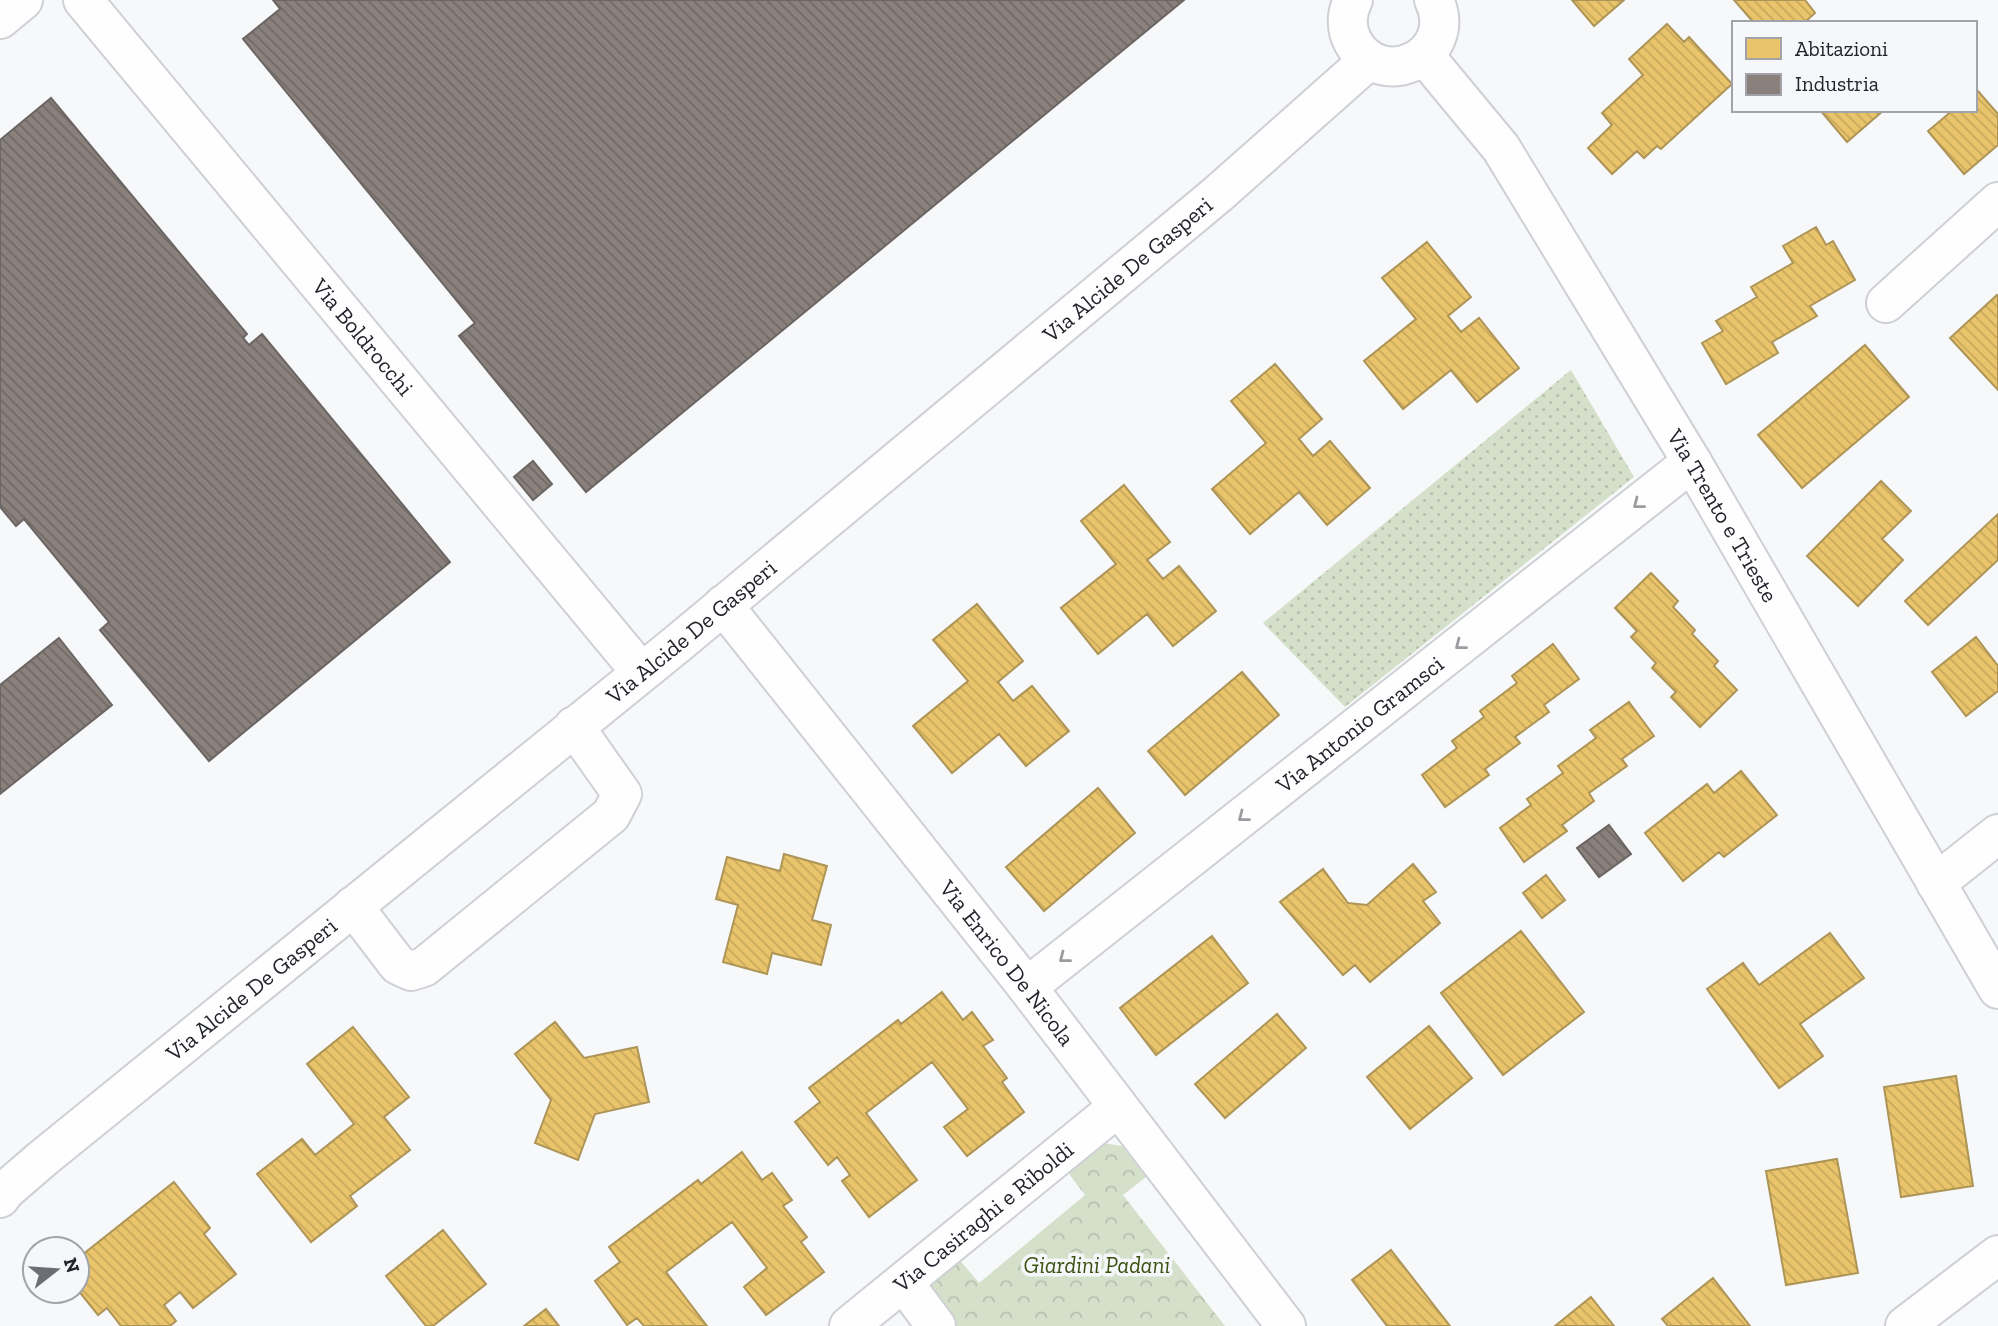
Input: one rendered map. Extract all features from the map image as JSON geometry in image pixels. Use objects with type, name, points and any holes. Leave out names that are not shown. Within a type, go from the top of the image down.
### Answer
[{"type":"street","points":[[0,19],[23,0]]},
{"type":"street","name":"Via Boldrocchi","points":[[83,0],[641,672]]},
{"type":"street","points":[[1353,0],[1347,23],[1357,50],[1368,60],[1382,66],[1397,67],[1412,63],[1424,55],[1438,34],[1440,21],[1434,0]]},
{"type":"street","name":"Via Trento e Trieste","points":[[1424,55],[1501,148],[1692,463],[1998,989]]},
{"type":"street","name":"Via Alcide De Gasperi","points":[[2,1194],[723,605],[1218,194],[1368,60]]},
{"type":"street","points":[[1886,303],[1998,202]]},
{"type":"street","name":"Via Antonio Gramsci","points":[[1027,987],[1692,463]]},
{"type":"street","name":"Via Enrico De Nicola","points":[[723,605],[1027,987],[1286,1326]]},
{"type":"street","points":[[353,906],[398,965],[411,971],[424,967],[611,815],[622,794],[574,726]]},
{"type":"street","points":[[1936,883],[1998,834]]},
{"type":"street","name":"Via Casiraghi e Riboldi","points":[[849,1326],[1118,1107]]},
{"type":"street","points":[[1905,1326],[1998,1255]]},
{"type":"street","points":[[904,1283],[936,1326]]},
{"type":"green space","points":[[1571,370],[1634,477],[1345,707],[1263,623]]},
{"type":"green space","name":"Giardini Padani","points":[[1103,1143],[1122,1146],[1146,1177],[1123,1195],[1225,1326],[949,1326],[930,1302],[929,1279],[958,1258],[979,1283],[1085,1195],[1066,1170]]},
{"type":"building: Abitazioni","points":[[1572,0],[1624,0],[1594,26]]},
{"type":"building: Abitazioni","points":[[1734,0],[1805,0],[1815,13],[1806,21],[1752,21]]},
{"type":"building: Abitazioni","points":[[1667,24],[1684,42],[1689,37],[1732,84],[1661,149],[1657,146],[1644,158],[1637,151],[1612,174],[1588,148],[1612,125],[1602,113],[1643,75],[1629,59]]},
{"type":"building: Abitazioni","points":[[1977,90],[1998,114],[1998,145],[1964,174],[1928,131],[1951,112],[1977,112]]},
{"type":"building: Abitazioni","points":[[1822,112],[1882,112],[1847,142]]},
{"type":"building: Abitazioni","points":[[1816,227],[1826,245],[1833,241],[1855,280],[1810,306],[1817,316],[1772,342],[1778,353],[1726,384],[1702,343],[1723,331],[1716,321],[1757,297],[1751,287],[1793,263],[1783,246]]},
{"type":"building: Abitazioni","points":[[1427,242],[1471,297],[1448,316],[1461,332],[1479,318],[1519,368],[1477,402],[1451,370],[1403,409],[1364,361],[1416,319],[1382,278]]},
{"type":"building: Abitazioni","points":[[1998,296],[1998,390],[1950,338]]},
{"type":"building: Abitazioni","points":[[1865,345],[1909,397],[1802,488],[1758,435]]},
{"type":"building: Abitazioni","points":[[1275,364],[1322,419],[1299,439],[1313,456],[1330,441],[1370,488],[1327,525],[1299,492],[1250,534],[1212,489],[1266,443],[1231,401]]},
{"type":"building: Abitazioni","points":[[1881,481],[1911,511],[1882,539],[1903,560],[1858,606],[1807,556]]},
{"type":"building: Abitazioni","points":[[1124,485],[1170,542],[1147,560],[1163,579],[1179,566],[1216,611],[1173,646],[1147,614],[1098,654],[1061,608],[1116,564],[1081,521]]},
{"type":"building: Abitazioni","points":[[1998,514],[1998,560],[1928,625],[1905,601]]},
{"type":"building: Abitazioni","points":[[1651,573],[1678,601],[1673,607],[1695,630],[1692,634],[1718,661],[1714,666],[1737,690],[1700,727],[1671,697],[1676,692],[1652,668],[1656,663],[1631,637],[1637,631],[1615,608]]},
{"type":"building: Abitazioni","points":[[977,604],[1023,661],[998,682],[1013,701],[1032,686],[1069,731],[1026,766],[999,734],[952,773],[913,726],[968,681],[933,640]]},
{"type":"building: Abitazioni","points":[[1976,637],[1998,666],[1998,691],[1966,716],[1932,672]]},
{"type":"building: Abitazioni","points":[[1553,644],[1579,679],[1544,705],[1549,712],[1515,737],[1520,743],[1485,769],[1489,775],[1445,807],[1422,775],[1457,748],[1452,741],[1484,717],[1480,711],[1517,683],[1512,676]]},
{"type":"building: Abitazioni","points":[[1242,672],[1279,715],[1185,795],[1148,751]]},
{"type":"building: Abitazioni","points":[[1629,702],[1654,736],[1622,759],[1627,766],[1589,793],[1594,801],[1562,825],[1567,831],[1524,862],[1500,828],[1531,805],[1527,799],[1563,773],[1558,766],[1596,738],[1590,730]]},
{"type":"building: Abitazioni","points":[[1741,771],[1777,815],[1724,857],[1719,852],[1683,881],[1645,833],[1707,784],[1714,793]]},
{"type":"building: Abitazioni","points":[[1098,788],[1135,833],[1044,911],[1006,867]]},
{"type":"building: Abitazioni","points":[[784,854],[827,866],[812,920],[831,925],[821,965],[772,953],[767,974],[723,962],[738,905],[716,899],[727,857],[780,871]]},
{"type":"building: Abitazioni","points":[[1413,864],[1436,892],[1423,901],[1440,923],[1370,982],[1355,965],[1343,975],[1280,902],[1323,869],[1348,903],[1367,905]]},
{"type":"building: Abitazioni","points":[[1546,875],[1565,900],[1542,918],[1523,893]]},
{"type":"building: Abitazioni","points":[[1521,931],[1584,1012],[1503,1075],[1441,993]]},
{"type":"building: Abitazioni","points":[[1830,933],[1864,978],[1800,1024],[1823,1056],[1779,1088],[1707,989],[1743,963],[1759,985]]},
{"type":"building: Abitazioni","points":[[1212,936],[1248,983],[1156,1055],[1120,1008]]},
{"type":"building: Abitazioni","points":[[942,992],[963,1020],[972,1012],[993,1040],[983,1046],[1007,1078],[1002,1082],[1024,1112],[967,1156],[944,1127],[968,1109],[932,1062],[866,1113],[917,1180],[869,1217],[842,1181],[850,1175],[837,1157],[828,1165],[795,1122],[820,1102],[809,1088],[898,1020],[901,1024]]},
{"type":"building: Abitazioni","points":[[1277,1014],[1306,1048],[1225,1118],[1195,1084]]},
{"type":"building: Abitazioni","points":[[555,1022],[584,1058],[637,1047],[649,1102],[595,1114],[578,1160],[535,1143],[551,1100],[515,1054]]},
{"type":"building: Abitazioni","points":[[1429,1026],[1472,1078],[1410,1129],[1367,1077]]},
{"type":"building: Abitazioni","points":[[353,1027],[409,1097],[384,1117],[410,1150],[350,1196],[357,1206],[311,1242],[257,1174],[302,1139],[315,1155],[354,1124],[307,1064]]},
{"type":"building: Abitazioni","points":[[1956,1076],[1973,1186],[1901,1197],[1884,1087]]},
{"type":"building: Abitazioni","points":[[742,1152],[762,1180],[772,1173],[792,1200],[783,1206],[807,1237],[801,1242],[824,1272],[766,1315],[744,1287],[767,1268],[732,1222],[666,1272],[707,1326],[644,1326],[637,1318],[627,1325],[595,1281],[620,1262],[609,1247],[698,1180],[701,1184]]},
{"type":"building: Abitazioni","points":[[1837,1159],[1858,1273],[1786,1285],[1766,1171]]},
{"type":"building: Abitazioni","points":[[174,1182],[210,1228],[204,1234],[236,1274],[193,1308],[180,1292],[164,1305],[176,1321],[170,1326],[121,1326],[107,1308],[98,1315],[90,1305],[91,1248]]},
{"type":"building: Abitazioni","points":[[443,1230],[486,1284],[433,1326],[426,1326],[386,1276]]},
{"type":"building: Abitazioni","points":[[1391,1250],[1450,1326],[1387,1326],[1352,1280]]},
{"type":"building: Abitazioni","points":[[1713,1278],[1750,1326],[1668,1326],[1662,1319]]},
{"type":"building: Abitazioni","points":[[1591,1297],[1614,1326],[1555,1326]]},
{"type":"building: Abitazioni","points":[[546,1309],[559,1326],[524,1326]]},
{"type":"building: Industria","points":[[273,0],[1184,0],[586,492],[459,336],[475,323],[243,39],[280,9]]},
{"type":"building: Industria","points":[[51,98],[247,334],[243,338],[249,345],[262,334],[450,562],[209,761],[100,630],[109,622],[24,519],[16,526],[0,507],[0,140]]},
{"type":"building: Industria","points":[[533,461],[552,484],[533,500],[514,477]]},
{"type":"building: Industria","points":[[59,638],[112,705],[0,794],[0,685]]},
{"type":"building: Industria","points":[[1609,825],[1631,854],[1599,877],[1577,848]]}]
